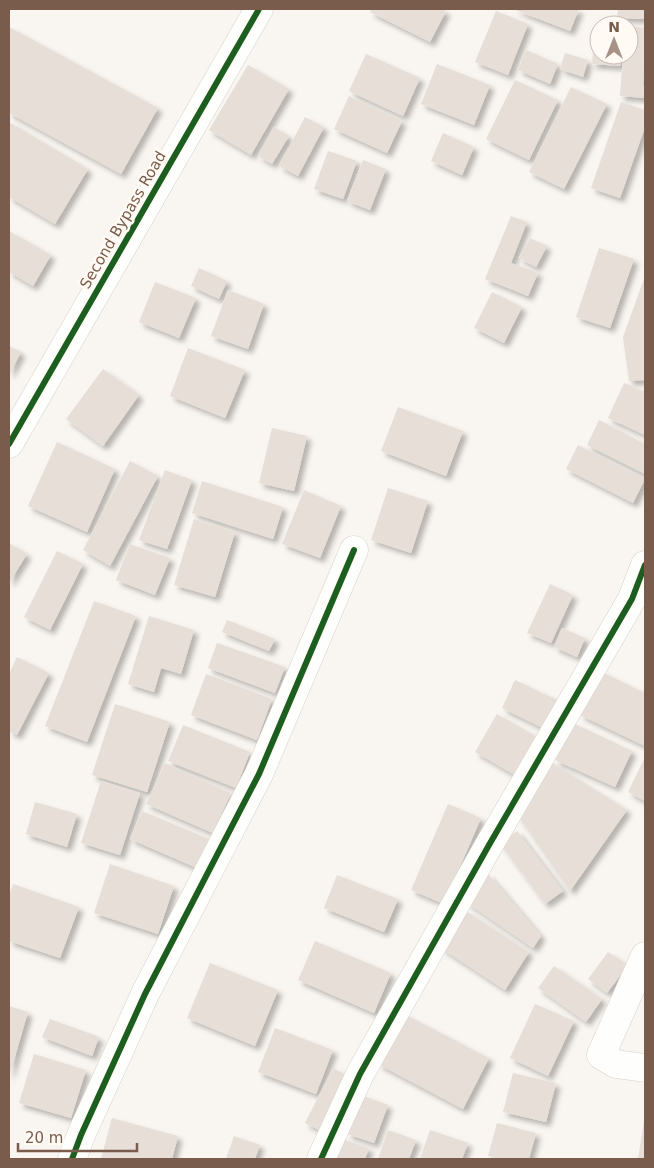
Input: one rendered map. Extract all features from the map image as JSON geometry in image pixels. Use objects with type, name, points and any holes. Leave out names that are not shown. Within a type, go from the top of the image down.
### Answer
[{"type":"street","name":"Second Bypass Road","points":[[9,444],[258,9]]},
{"type":"street","points":[[72,1159],[145,994],[259,774],[354,550]]},
{"type":"street","points":[[321,1159],[360,1074],[489,845],[632,599],[645,565]]},
{"type":"street","points":[[645,956],[601,1055],[616,1064],[645,1068]]},
{"type":"building","points":[[372,9],[441,9],[446,11],[430,42],[370,12]]},
{"type":"building","points":[[513,9],[579,9],[570,31]]},
{"type":"building","points":[[618,9],[645,9],[645,19],[639,19],[639,15],[617,15]]},
{"type":"building","points":[[496,11],[528,24],[508,75],[475,62]]},
{"type":"building","points":[[9,27],[158,108],[121,174],[9,113]]},
{"type":"building","points":[[639,27],[645,28],[643,85],[645,85],[645,98],[620,96],[622,65],[639,65]]},
{"type":"building","points":[[526,50],[558,64],[550,84],[518,70]]},
{"type":"building","points":[[565,53],[588,60],[583,77],[560,69]]},
{"type":"building","points":[[366,54],[420,78],[403,116],[349,91]]},
{"type":"building","points":[[437,64],[490,85],[474,125],[421,104]]},
{"type":"building","points":[[248,65],[289,89],[251,155],[209,130]]},
{"type":"building","points":[[515,80],[558,100],[529,160],[486,139]]},
{"type":"building","points":[[571,87],[607,104],[564,189],[529,172]]},
{"type":"building","points":[[349,96],[402,121],[387,153],[334,129]]},
{"type":"building","points":[[621,102],[645,110],[645,127],[620,198],[591,188]]},
{"type":"building","points":[[305,117],[324,127],[298,176],[279,166]]},
{"type":"building","points":[[9,122],[88,169],[55,224],[9,197]]},
{"type":"building","points":[[274,127],[289,136],[272,164],[258,156]]},
{"type":"building","points":[[443,133],[474,147],[462,175],[431,161]]},
{"type":"building","points":[[328,151],[357,161],[343,199],[314,189]]},
{"type":"building","points":[[363,160],[386,169],[370,210],[347,201]]},
{"type":"building","points":[[511,216],[527,222],[511,263],[538,273],[528,296],[485,279]]},
{"type":"building","points":[[9,231],[51,255],[33,286],[9,272]]},
{"type":"building","points":[[530,238],[547,246],[536,267],[519,258]]},
{"type":"building","points":[[599,248],[634,259],[610,328],[576,317]]},
{"type":"building","points":[[199,268],[227,281],[219,299],[191,286]]},
{"type":"building","points":[[645,276],[645,380],[629,381],[623,337]]},
{"type":"building","points":[[155,282],[196,298],[179,338],[139,322]]},
{"type":"building","points":[[228,290],[264,304],[248,349],[211,336]]},
{"type":"building","points":[[492,292],[522,307],[504,343],[474,328]]},
{"type":"building","points":[[9,346],[21,352],[9,375]]},
{"type":"building","points":[[188,348],[245,370],[225,418],[170,396]]},
{"type":"building","points":[[103,369],[139,395],[103,446],[66,419]]},
{"type":"building","points":[[624,383],[645,392],[645,435],[608,418]]},
{"type":"building","points":[[398,407],[463,431],[446,476],[381,451]]},
{"type":"building","points":[[599,420],[645,444],[645,474],[587,445]]},
{"type":"building","points":[[272,428],[307,436],[294,491],[259,483]]},
{"type":"building","points":[[57,442],[115,469],[87,532],[28,506]]},
{"type":"building","points":[[578,445],[645,479],[633,503],[566,469]]},
{"type":"building","points":[[130,461],[158,476],[110,566],[83,550]]},
{"type":"building","points":[[165,470],[192,480],[167,549],[139,540]]},
{"type":"building","points":[[202,481],[283,507],[273,539],[192,513]]},
{"type":"building","points":[[388,488],[428,501],[411,553],[371,540]]},
{"type":"building","points":[[304,490],[341,506],[320,558],[282,544]]},
{"type":"building","points":[[194,519],[235,532],[215,597],[174,585]]},
{"type":"building","points":[[9,543],[27,554],[9,583]]},
{"type":"building","points":[[130,544],[170,558],[155,595],[116,580]]},
{"type":"building","points":[[57,551],[83,564],[50,630],[24,617]]},
{"type":"building","points":[[550,584],[573,595],[551,643],[527,633]]},
{"type":"building","points":[[94,601],[136,616],[87,742],[45,726]]},
{"type":"building","points":[[149,616],[194,630],[181,674],[161,668],[154,692],[128,684]]},
{"type":"building","points":[[227,620],[275,639],[269,651],[222,632]]},
{"type":"building","points":[[562,628],[585,638],[577,657],[554,647]]},
{"type":"building","points":[[217,643],[285,667],[275,693],[208,668]]},
{"type":"building","points":[[17,657],[49,673],[17,735],[9,731],[9,674]]},
{"type":"building","points":[[600,671],[645,693],[645,746],[580,715]]},
{"type":"building","points":[[206,674],[272,699],[257,740],[191,715]]},
{"type":"building","points":[[515,680],[561,702],[547,730],[502,708]]},
{"type":"building","points":[[115,704],[170,722],[147,792],[92,775]]},
{"type":"building","points":[[497,714],[537,737],[515,775],[475,752]]},
{"type":"building","points":[[573,723],[632,751],[615,787],[555,760]]},
{"type":"building","points":[[183,725],[250,752],[236,788],[168,761]]},
{"type":"building","points":[[645,757],[645,801],[628,792]]},
{"type":"building","points":[[551,762],[627,810],[570,891],[517,814]]},
{"type":"building","points":[[165,763],[231,793],[213,833],[146,804]]},
{"type":"building","points":[[101,781],[140,793],[120,855],[81,843]]},
{"type":"building","points":[[35,802],[77,814],[67,847],[26,834]]},
{"type":"building","points":[[448,804],[481,818],[444,904],[411,890]]},
{"type":"building","points":[[142,811],[209,839],[197,868],[130,839]]},
{"type":"building","points":[[517,831],[563,891],[545,904],[500,843]]},
{"type":"building","points":[[110,864],[174,886],[158,934],[94,913]]},
{"type":"building","points":[[488,874],[541,936],[533,948],[466,902]]},
{"type":"building","points":[[337,875],[398,899],[384,932],[324,908]]},
{"type":"building","points":[[13,884],[79,907],[60,958],[9,941],[9,896]]},
{"type":"building","points":[[466,911],[529,952],[505,990],[441,948]]},
{"type":"building","points":[[315,941],[391,973],[374,1013],[298,980]]},
{"type":"building","points":[[608,952],[628,965],[607,993],[588,979]]},
{"type":"building","points":[[210,963],[278,990],[255,1046],[187,1018]]},
{"type":"building","points":[[554,966],[602,999],[586,1022],[538,988]]},
{"type":"building","points":[[535,1004],[574,1021],[548,1076],[510,1058]]},
{"type":"building","points":[[9,1006],[28,1012],[9,1077]]},
{"type":"building","points":[[404,1014],[489,1058],[463,1109],[378,1064]]},
{"type":"building","points":[[50,1019],[99,1037],[92,1056],[42,1037]]},
{"type":"building","points":[[275,1028],[333,1050],[316,1094],[258,1072]]},
{"type":"building","points":[[34,1054],[86,1070],[71,1118],[19,1103]]},
{"type":"building","points":[[333,1068],[354,1079],[327,1134],[305,1123]]},
{"type":"building","points":[[513,1073],[556,1083],[546,1122],[503,1112]]},
{"type":"building","points":[[361,1095],[388,1105],[374,1143],[347,1134]]},
{"type":"building","points":[[112,1118],[178,1136],[172,1159],[101,1159]]},
{"type":"building","points":[[644,1121],[645,1159],[638,1159]]},
{"type":"building","points":[[497,1123],[536,1133],[529,1159],[502,1159],[488,1156]]},
{"type":"building","points":[[388,1130],[416,1140],[409,1159],[378,1159]]},
{"type":"building","points":[[430,1130],[468,1143],[462,1159],[420,1159]]},
{"type":"building","points":[[234,1136],[260,1145],[255,1159],[226,1159]]},
{"type":"building","points":[[339,1138],[369,1148],[365,1159],[334,1159]]},
{"type":"cycle path","points":[[9,444],[259,9]]},
{"type":"cycle path","points":[[72,1159],[145,994],[259,774],[354,550]]},
{"type":"cycle path","points":[[321,1159],[360,1074],[489,845],[632,599],[645,565]]}]
